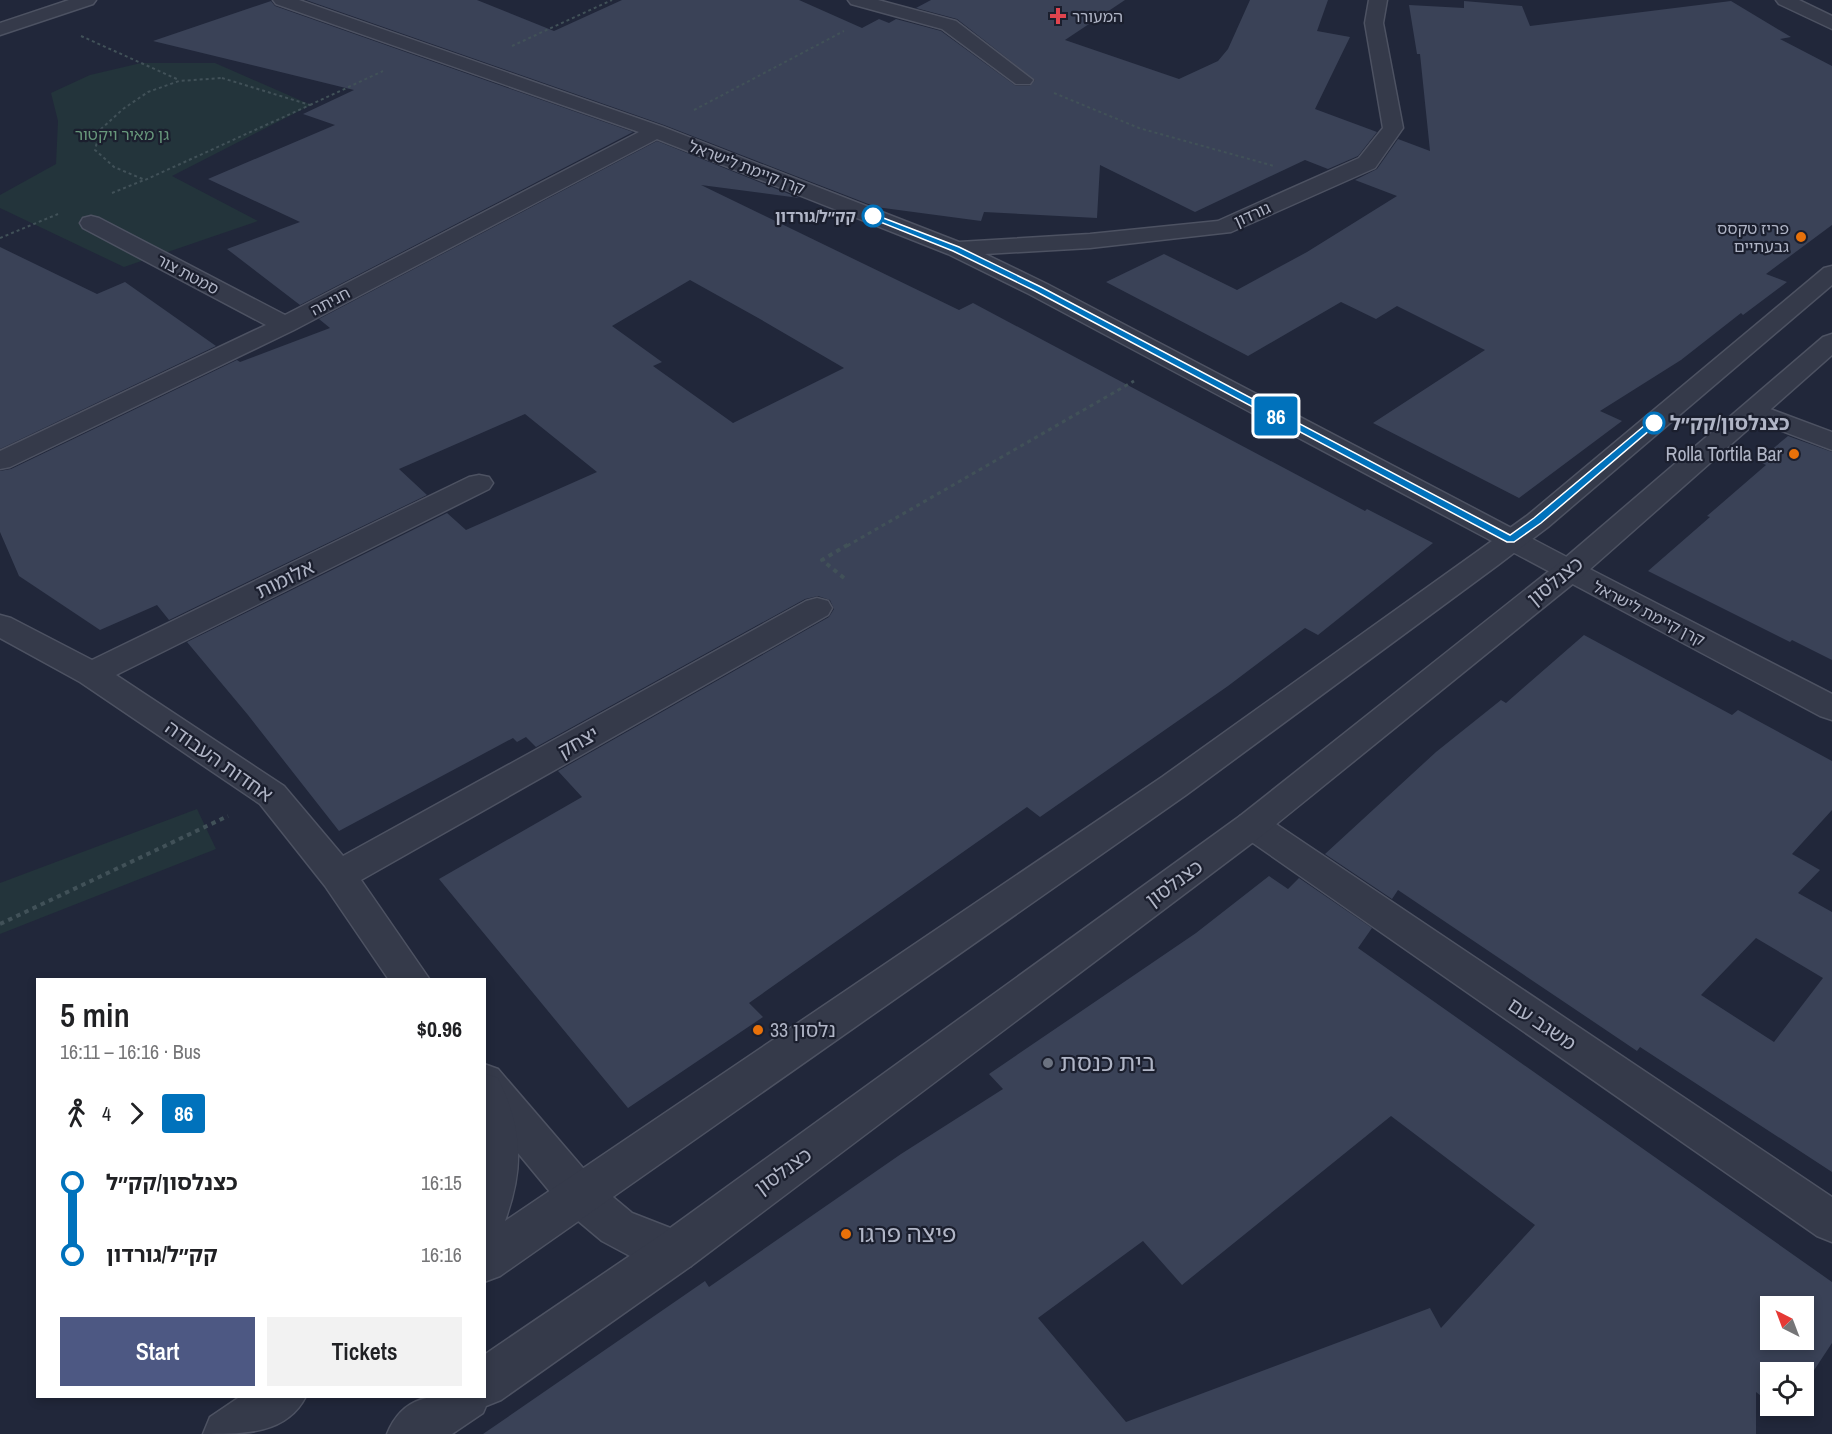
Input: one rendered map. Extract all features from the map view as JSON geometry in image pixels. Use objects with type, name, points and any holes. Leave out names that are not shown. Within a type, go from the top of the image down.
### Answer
[{"type":"street","points":[[0,29],[87,0]]},
{"type":"street","name":"קרן קיימת לישראל","points":[[282,0],[656,131],[956,249],[1038,289],[1832,708]]},
{"type":"street","points":[[857,0],[895,4],[949,25],[1023,80]]},
{"type":"street","name":"גורדון","points":[[956,249],[1090,241],[1223,227],[1367,163],[1393,128],[1374,23],[1378,0]]},
{"type":"street","points":[[1785,0],[1832,23]]},
{"type":"street","name":"חניתה","points":[[0,461],[285,325],[656,131]]},
{"type":"street","name":"סמטת צור","points":[[91,223],[285,325]]},
{"type":"street","points":[[486,1260],[1174,786],[1538,520],[1832,273]]},
{"type":"street","name":"כצנלסון","points":[[486,1382],[675,1251],[1252,825],[1569,571],[1832,342]]},
{"type":"street","points":[[1755,411],[1832,442]]},
{"type":"street","name":"אלומות","points":[[91,674],[478,483]]},
{"type":"street","name":"יצחק","points":[[338,876],[817,608]]},
{"type":"street","name":"אחדות העבודה","points":[[0,626],[91,674],[272,795],[338,876],[410,978]]},
{"type":"street","name":"משגב עם","points":[[1252,825],[1832,1222]]},
{"type":"street","points":[[486,1083],[580,1196],[617,1227],[646,1241],[675,1251]]},
{"type":"street","points":[[486,1097],[496,1127],[499,1156],[496,1188],[486,1215]]},
{"type":"street","points":[[227,1434],[280,1398]]},
{"type":"street","points":[[411,1434],[462,1398]]},
{"type":"path","points":[[469,65],[612,0]]},
{"type":"path","points":[[656,131],[895,4]]},
{"type":"path","points":[[37,16],[179,81]]},
{"type":"path","points":[[311,105],[222,78],[179,81],[148,92],[123,108],[99,130],[95,150],[114,167],[145,180],[311,105],[426,50]]},
{"type":"path","points":[[1023,80],[1139,128],[1327,181]]},
{"type":"path","points":[[0,237],[33,223]]},
{"type":"path","points":[[817,608],[853,585],[822,560],[1171,360]]},
{"type":"path","points":[[0,924],[272,795]]},
{"type":"green space","name":"גן מאיר ויקטור","points":[[141,63],[215,63],[311,105],[172,176],[258,221],[124,267],[0,208],[0,195],[56,164],[58,121],[51,93],[90,75]]},
{"type":"green space","points":[[197,809],[216,849],[0,934],[0,883]]},
{"type":"building","points":[[306,0],[477,0],[554,31],[622,0],[799,0],[862,28],[879,19],[889,23],[896,19],[941,31],[1016,86],[1030,86],[1035,80],[957,19],[916,8],[931,0],[1125,0],[1065,40],[1179,79],[1218,61],[1228,49],[1250,0],[1328,0],[1317,31],[1350,37],[1315,109],[1377,132],[1358,156],[1328,169],[1305,160],[1195,212],[1100,165],[1097,218],[984,212],[981,221],[876,207],[664,125]]},
{"type":"building","points":[[271,1],[275,6],[633,132],[300,305],[227,249],[300,222],[208,179],[335,125],[303,114],[354,90],[153,41]]},
{"type":"building","points":[[1464,1],[1522,6],[1530,26],[1731,1],[1791,37],[1780,39],[1832,66],[1832,225],[1766,274],[1787,282],[1743,315],[1741,313],[1681,360],[1600,411],[1622,421],[1519,498],[1373,423],[1485,350],[1397,306],[1376,319],[1341,302],[1248,356],[1106,282],[1164,254],[1237,290],[1307,252],[1397,196],[1355,180],[1377,169],[1398,139],[1430,151],[1420,54],[1417,54],[1409,5],[1464,8]]},
{"type":"building","points":[[657,141],[799,198],[701,185],[959,310],[973,303],[1365,511],[1367,509],[1433,543],[1318,635],[1305,628],[1228,686],[1040,817],[1027,807],[749,1003],[763,1017],[628,1108],[439,879],[582,797],[558,771],[829,617],[834,609],[830,600],[818,596],[805,599],[536,747],[526,737],[517,742],[513,738],[339,831],[187,642],[447,513],[466,530],[597,472],[525,414],[399,469],[427,495],[169,620],[157,605],[100,630],[19,576],[0,532],[0,471],[11,469],[237,360],[240,362],[330,328],[319,319]],"holes":[[[690,280],[844,368],[733,423],[653,366],[662,362],[612,326]]]},
{"type":"building","points":[[0,247],[97,294],[125,282],[216,346],[0,449]]},
{"type":"building","points":[[1788,436],[1832,452],[1832,660],[1792,640],[1790,642],[1648,571],[1766,465],[1758,461]]},
{"type":"building","points":[[1584,635],[1732,715],[1738,710],[1832,761],[1832,810],[1792,854],[1820,870],[1798,893],[1832,912],[1832,1172],[1640,1047],[1637,1051],[1398,890],[1392,899],[1325,854],[1436,752],[1501,700],[1506,703]],"holes":[[[1756,938],[1823,978],[1774,1042],[1701,995]]]},
{"type":"building","points":[[1269,876],[1288,889],[1299,878],[1372,928],[1358,948],[1832,1282],[1832,1343],[1814,1370],[1814,1362],[1760,1362],[1760,1395],[1756,1392],[1756,1434],[483,1434],[705,1281],[709,1287],[901,1154],[1003,1089],[989,1074],[1196,933]],"holes":[[[1391,1116],[1535,1225],[1441,1328],[1430,1308],[1126,1422],[1038,1318],[1143,1241],[1182,1285]]]},
{"type":"bus line","name":"86","points":[[873,216],[956,249],[1038,289],[1510,540],[1538,520],[1654,423]]},
{"type":"place","name":"המעורר","points":[[1058,16]]},
{"type":"place","name":"קק״ל/גורדון","points":[[873,216]]},
{"type":"place","name":"פריז טקסס גבעתיים","points":[[1801,237]]},
{"type":"place","name":"כצנלסון/קק״ל","points":[[1654,423]]},
{"type":"place","name":"Rolla Tortila Bar","points":[[1794,454]]},
{"type":"place","name":"נלסון 33","points":[[758,1030]]},
{"type":"place","name":"בית כנסת","points":[[1048,1063]]},
{"type":"place","name":"פיצה פרגו","points":[[846,1234]]}]
